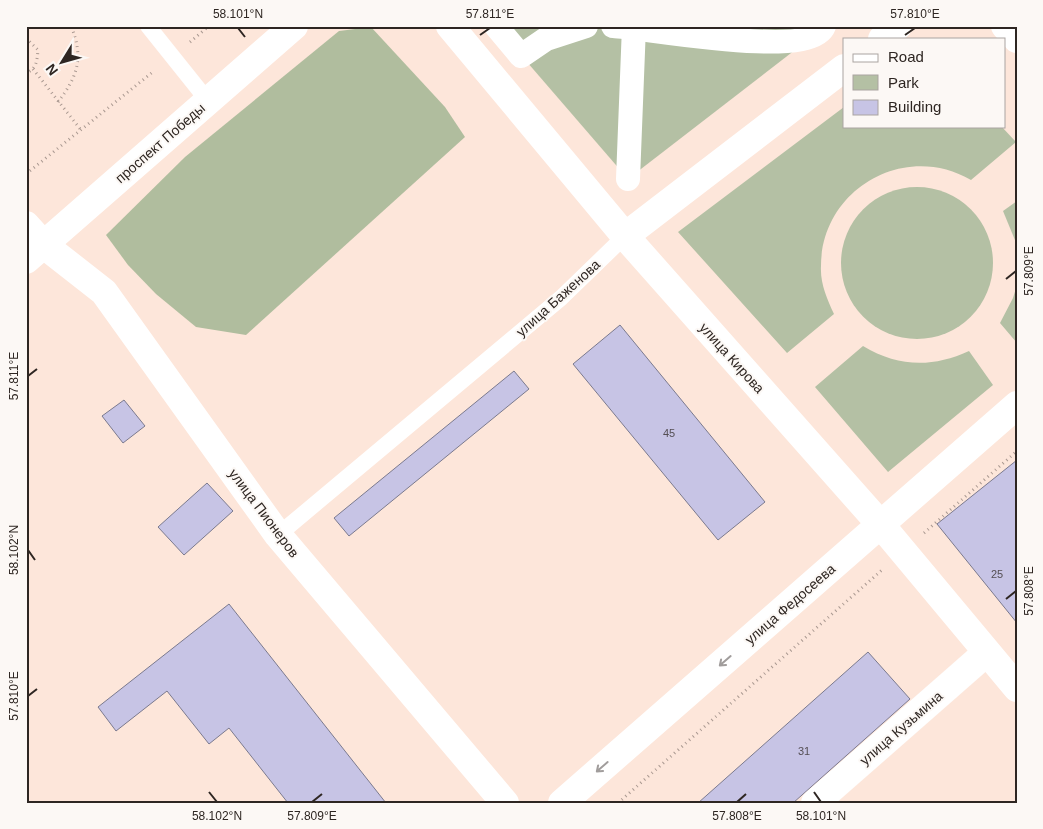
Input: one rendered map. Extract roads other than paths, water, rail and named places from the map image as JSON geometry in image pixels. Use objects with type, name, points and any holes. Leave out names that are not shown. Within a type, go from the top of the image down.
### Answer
[{"type":"street","name":"проспект Победы","points":[[35,253],[294,26]]},
{"type":"street","name":"улица Кирова","points":[[450,26],[625,236],[881,525],[1017,688]]},
{"type":"street","points":[[496,26],[521,56],[546,39],[586,26]]},
{"type":"street","points":[[628,179],[629,26],[701,38],[754,41],[809,39],[824,26]]},
{"type":"street","points":[[883,38],[898,26]]},
{"type":"street","points":[[1005,26],[1017,39]]},
{"type":"street","name":"улица Баженова","points":[[625,236],[843,69]]},
{"type":"street","name":"улица Пионеров","points":[[26,225],[35,253],[104,292],[278,535],[504,803]]},
{"type":"street","name":"улица Федосеева","points":[[562,803],[1017,405]]},
{"type":"street","name":"улица Кузьмина","points":[[815,803],[986,653]]},
{"type":"lane","points":[[148,26],[208,101]]},
{"type":"lane","name":"улица Баженова","points":[[278,535],[561,298],[625,236]]}]
